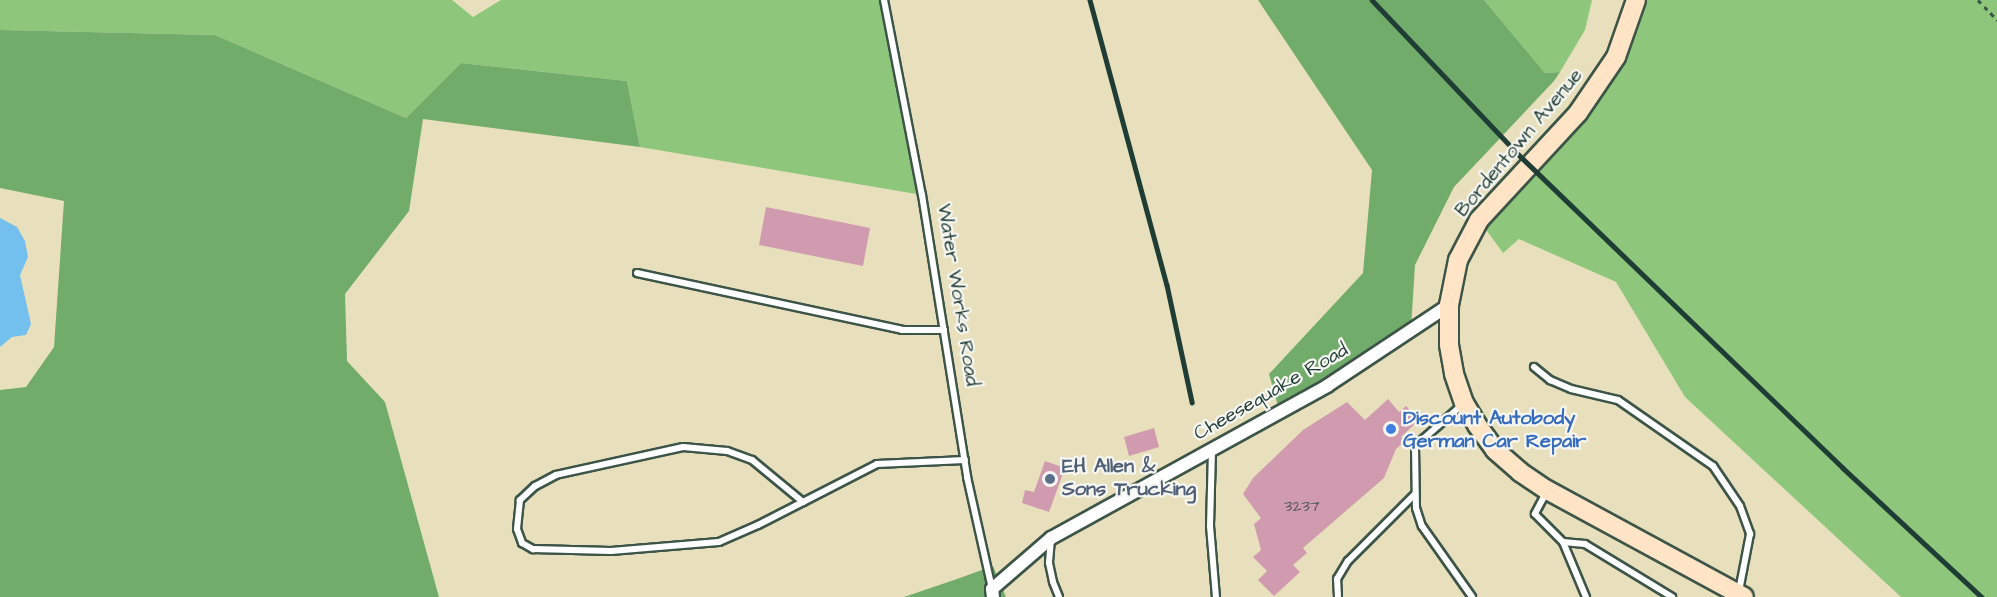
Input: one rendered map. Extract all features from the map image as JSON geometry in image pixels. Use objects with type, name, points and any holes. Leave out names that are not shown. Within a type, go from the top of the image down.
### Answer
[{"type":"main road","name":"Bordentown Avenue","points":[[1636,0],[1616,57],[1578,113],[1479,220],[1458,260],[1449,305],[1449,345],[1454,374],[1464,403],[1495,450],[1520,472],[1547,490],[1741,596]]},
{"type":"street","name":"Cheesequake Road","points":[[993,593],[1051,538],[1327,386],[1449,305]]},
{"type":"lane","name":"Water Works Road","points":[[884,0],[921,195],[965,460],[993,593]]},
{"type":"lane","points":[[637,273],[902,330],[944,330]]},
{"type":"lane","points":[[1534,367],[1550,380],[1618,400],[1713,466],[1740,506],[1750,534],[1741,596]]},
{"type":"lane","points":[[1464,403],[1415,446],[1416,508],[1422,526],[1472,597]]},
{"type":"lane","points":[[803,502],[752,460],[727,451],[683,447],[556,475],[535,486],[520,500],[517,529],[522,543],[533,549],[611,550],[719,542],[803,502],[877,464],[965,460]]},
{"type":"lane","points":[[1212,449],[1210,526],[1216,597]]},
{"type":"lane","points":[[1547,490],[1535,514],[1563,542],[1568,559],[1586,597]]},
{"type":"lane","points":[[1338,597],[1337,579],[1348,561],[1416,494]]},
{"type":"lane","points":[[1051,538],[1049,563],[1059,597]]},
{"type":"lane","points":[[1563,542],[1585,544],[1672,597]]},
{"type":"path","points":[[1978,0],[1997,20]]},
{"type":"green space","points":[[0,0],[452,0],[473,17],[501,0],[884,0],[922,195],[640,147],[627,81],[461,63],[406,118],[215,35],[0,30]]},
{"type":"green space","points":[[1258,0],[1484,0],[1545,73],[1560,72],[1454,187],[1415,265],[1411,328],[1280,413],[1269,374],[1363,273],[1372,170]]},
{"type":"green space","points":[[1484,0],[1592,0],[1585,30],[1560,72],[1545,73]]},
{"type":"green space","points":[[1636,0],[1997,0],[1997,597],[1901,597],[1685,397],[1616,282],[1519,239],[1503,253],[1479,220],[1578,113]]},
{"type":"green space","points":[[0,30],[215,35],[406,118],[461,63],[627,81],[640,147],[423,119],[409,211],[345,294],[347,361],[385,402],[439,597],[0,597],[0,390],[26,387],[54,347],[64,201],[0,188]]},
{"type":"green space","points":[[993,566],[1006,597],[904,597],[957,579]]},
{"type":"water","points":[[0,218],[17,227],[25,241],[28,257],[20,275],[31,324],[26,335],[12,337],[0,347]]},
{"type":"building","points":[[766,207],[870,228],[863,266],[759,245]]},
{"type":"building","points":[[1388,399],[1399,412],[1406,406],[1419,420],[1401,437],[1405,441],[1396,449],[1384,478],[1303,548],[1307,553],[1293,565],[1300,572],[1274,596],[1258,580],[1267,571],[1253,557],[1261,550],[1254,524],[1261,518],[1243,494],[1253,478],[1303,430],[1347,402],[1365,420]]},
{"type":"building","points":[[1154,428],[1159,447],[1129,456],[1124,437]]},
{"type":"building","name":"EH Allen & Sons Trucking","points":[[1045,461],[1065,468],[1049,512],[1022,503],[1025,490],[1034,492]]},
{"type":"railway","points":[[1090,0],[1167,285],[1192,402]]},
{"type":"railway","points":[[1372,0],[1517,153],[1843,468],[1982,597]]},
{"type":"place","name":"Discount Autobody German Car Repair","points":[[1391,429]]},
{"type":"place","name":"EH Allen & Sons Trucking","points":[[1050,479]]}]
